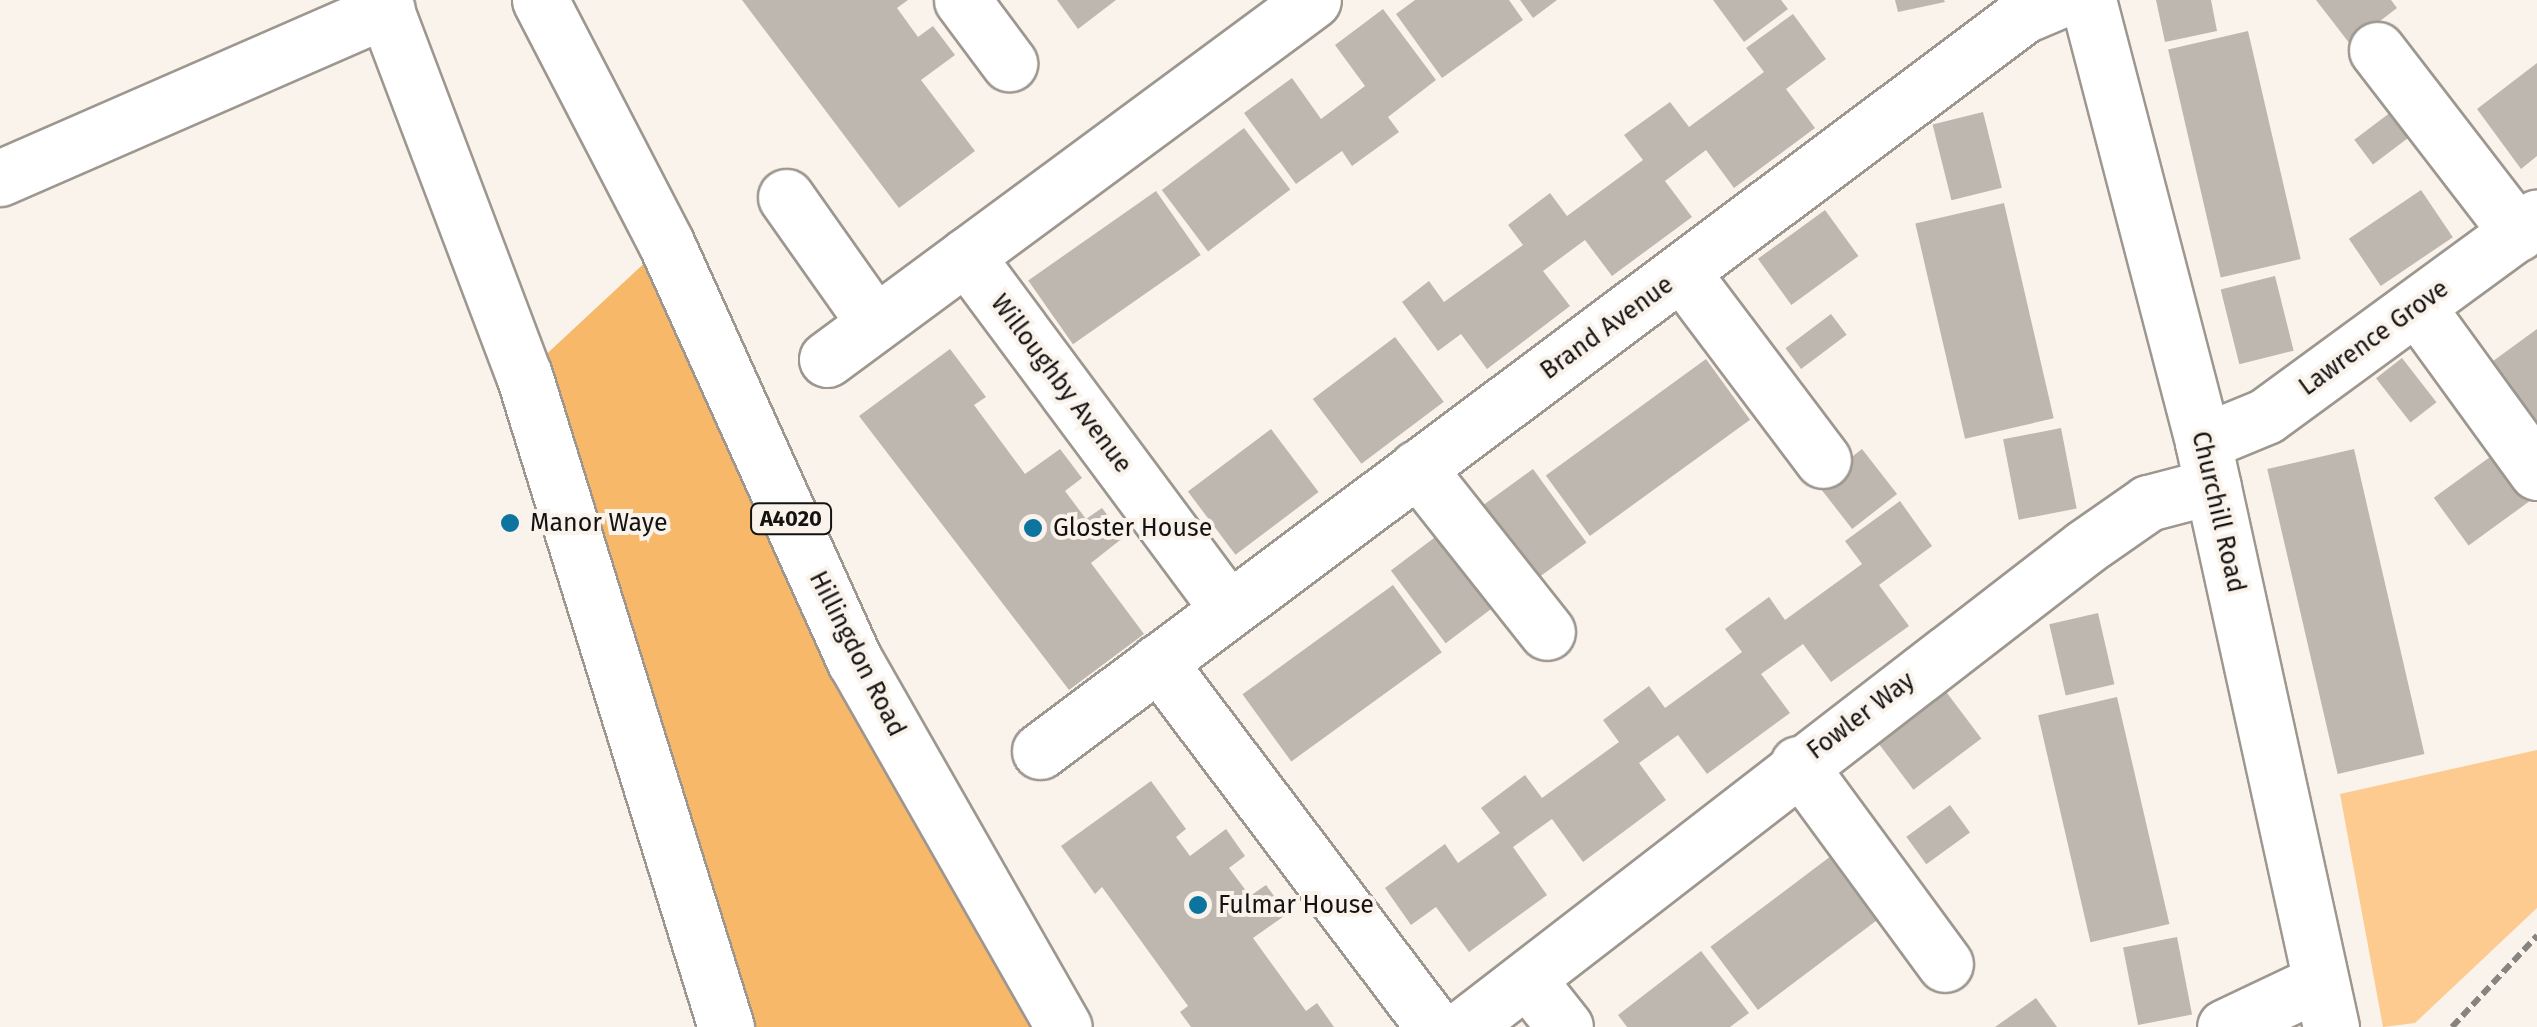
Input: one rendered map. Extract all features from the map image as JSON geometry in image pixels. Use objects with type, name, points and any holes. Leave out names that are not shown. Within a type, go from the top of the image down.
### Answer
[{"type":"street","name":"Hillingdon Road","points":[[540,0],[666,244],[855,661],[1064,1027]]},
{"type":"street","points":[[962,0],[1009,63]]},
{"type":"street","points":[[827,358],[1312,0]]},
{"type":"street","name":"Brand Avenue","points":[[1040,751],[2024,15],[2058,0]]},
{"type":"street","name":"Churchill Road","points":[[2088,0],[2208,464],[2325,1005]]},
{"type":"street","points":[[0,178],[384,4],[524,375],[726,1027]]},
{"type":"street","points":[[2376,50],[2528,225]]},
{"type":"street","points":[[786,197],[875,322]]},
{"type":"street","name":"Lawrence Grove","points":[[2208,464],[2266,416],[2528,225]]},
{"type":"street","name":"Willoughby Avenue","points":[[966,256],[1227,608]]},
{"type":"street","points":[[1682,273],[1824,460]]},
{"type":"street","points":[[2417,308],[2537,472]]},
{"type":"street","name":"Fowler Way","points":[[1464,1027],[1798,764],[2148,503],[2208,464]]},
{"type":"street","points":[[1418,468],[1547,632]]},
{"type":"street","points":[[1158,662],[1434,1027]]},
{"type":"street","points":[[1798,764],[1945,964]]},
{"type":"street","points":[[1527,979],[1565,1027]]},
{"type":"street","points":[[2225,1027],[2325,1005]]},
{"type":"path","points":[[2452,1027],[2537,936]]},
{"type":"shaded area","points":[[666,243],[1064,1027],[726,1027],[524,375]]},
{"type":"shaded area","points":[[2537,750],[2537,908],[2415,1023],[2383,1027],[2340,794]]},
{"type":"building","points":[[742,0],[908,0],[897,8],[918,37],[933,26],[955,55],[921,80],[975,151],[899,208]]},
{"type":"building","points":[[1057,0],[1116,0],[1078,29]]},
{"type":"building","points":[[1415,0],[1509,0],[1523,20],[1442,78],[1396,14]]},
{"type":"building","points":[[1520,0],[1557,0],[1533,18]]},
{"type":"building","points":[[1713,0],[1781,0],[1788,9],[1744,42]]},
{"type":"building","points":[[1895,0],[1944,0],[1945,2],[1898,12]]},
{"type":"building","points":[[2156,0],[2211,0],[2217,31],[2165,42]]},
{"type":"building","points":[[2316,0],[2391,0],[2397,8],[2350,44]]},
{"type":"building","points":[[1383,9],[1436,80],[1388,117],[1399,132],[1352,166],[1342,151],[1296,184],[1244,113],[1292,78],[1321,119],[1365,86],[1335,45]]},
{"type":"building","points":[[1793,14],[1826,59],[1786,89],[1815,128],[1734,188],[1706,150],[1665,181],[1692,217],[1612,276],[1585,240],[1543,271],[1570,306],[1487,369],[1461,334],[1438,351],[1402,302],[1429,281],[1444,302],[1523,245],[1508,225],[1550,193],[1567,216],[1643,160],[1624,135],[1670,102],[1689,127],[1764,72],[1746,48]]},
{"type":"building","points":[[2248,31],[2301,259],[2221,277],[2168,49]]},
{"type":"building","points":[[2537,63],[2537,156],[2521,169],[2477,109]]},
{"type":"building","points":[[2399,106],[2418,131],[2373,164],[2354,140]]},
{"type":"building","points":[[1983,112],[2002,188],[1951,200],[1933,125]]},
{"type":"building","points":[[1244,128],[1290,189],[1208,251],[1162,190]]},
{"type":"building","points":[[2421,190],[2453,237],[2381,286],[2349,239]]},
{"type":"building","points":[[1156,191],[1201,255],[1073,344],[1028,280]]},
{"type":"building","points":[[2004,203],[2054,418],[1965,439],[1915,223]]},
{"type":"building","points":[[1825,210],[1859,256],[1791,305],[1758,259]]},
{"type":"building","points":[[2275,276],[2294,351],[2239,364],[2221,290]]},
{"type":"building","points":[[1831,314],[1847,335],[1801,369],[1785,348]]},
{"type":"building","points":[[2537,329],[2537,429],[2489,364]]},
{"type":"building","points":[[1395,337],[1444,402],[1361,464],[1313,399]]},
{"type":"building","name":"Gloster House","points":[[950,349],[986,397],[974,405],[1025,474],[1060,449],[1082,478],[1065,491],[1086,519],[1102,508],[1124,537],[1091,563],[1144,634],[1069,690],[859,416]]},
{"type":"building","points":[[2402,358],[2436,402],[2410,422],[2376,378]]},
{"type":"building","points":[[1706,359],[1750,420],[1590,536],[1546,475]]},
{"type":"building","points":[[2061,428],[2077,508],[2019,520],[2003,439]]},
{"type":"building","points":[[1271,429],[1319,492],[1235,555],[1188,492]]},
{"type":"building","points":[[1862,449],[1897,494],[1852,529],[1817,484]]},
{"type":"building","points":[[2354,449],[2424,754],[2338,774],[2267,469]]},
{"type":"building","points":[[2501,449],[2536,497],[2469,546],[2434,498]]},
{"type":"building","points":[[1533,469],[1586,543],[1536,580],[1482,506]]},
{"type":"building","points":[[1900,501],[1932,546],[1879,585],[1909,626],[1831,682],[1803,644],[1761,674],[1790,713],[1707,774],[1678,735],[1639,763],[1666,800],[1583,862],[1552,819],[1513,847],[1547,895],[1469,952],[1436,907],[1411,925],[1385,888],[1445,844],[1458,863],[1500,833],[1481,808],[1525,775],[1542,798],[1619,742],[1603,720],[1649,686],[1665,708],[1742,652],[1725,629],[1769,597],[1785,620],[1862,564],[1845,541]]},
{"type":"building","points":[[1438,535],[1493,608],[1446,643],[1391,571]]},
{"type":"building","points":[[1393,585],[1442,652],[1291,761],[1243,694]]},
{"type":"building","points":[[2098,613],[2114,684],[2066,695],[2049,624]]},
{"type":"building","points":[[1944,689],[1981,739],[1913,790],[1876,740]]},
{"type":"building","points":[[2117,697],[2169,924],[2090,942],[2038,715]]},
{"type":"building","name":"Fulmar House","points":[[1151,781],[1186,829],[1176,837],[1190,856],[1226,829],[1245,856],[1229,868],[1250,896],[1266,885],[1287,914],[1253,938],[1306,1011],[1317,1003],[1334,1027],[1191,1027],[1180,1012],[1188,1006],[1102,887],[1095,894],[1061,846]]},
{"type":"building","points":[[1950,805],[1970,833],[1926,864],[1906,837]]},
{"type":"building","points":[[1831,856],[1879,919],[1758,1010],[1710,947]]},
{"type":"building","points":[[2177,937],[2192,1015],[2138,1025],[2123,947]]},
{"type":"building","points":[[1701,951],[1749,1013],[1730,1027],[1627,1027],[1618,1015]]},
{"type":"building","points":[[2036,998],[2057,1027],[1995,1027]]},
{"type":"place","name":"Manor Waye","points":[[510,523]]},
{"type":"place","name":"Gloster House","points":[[1033,528]]},
{"type":"place","name":"Fulmar House","points":[[1198,905]]}]
